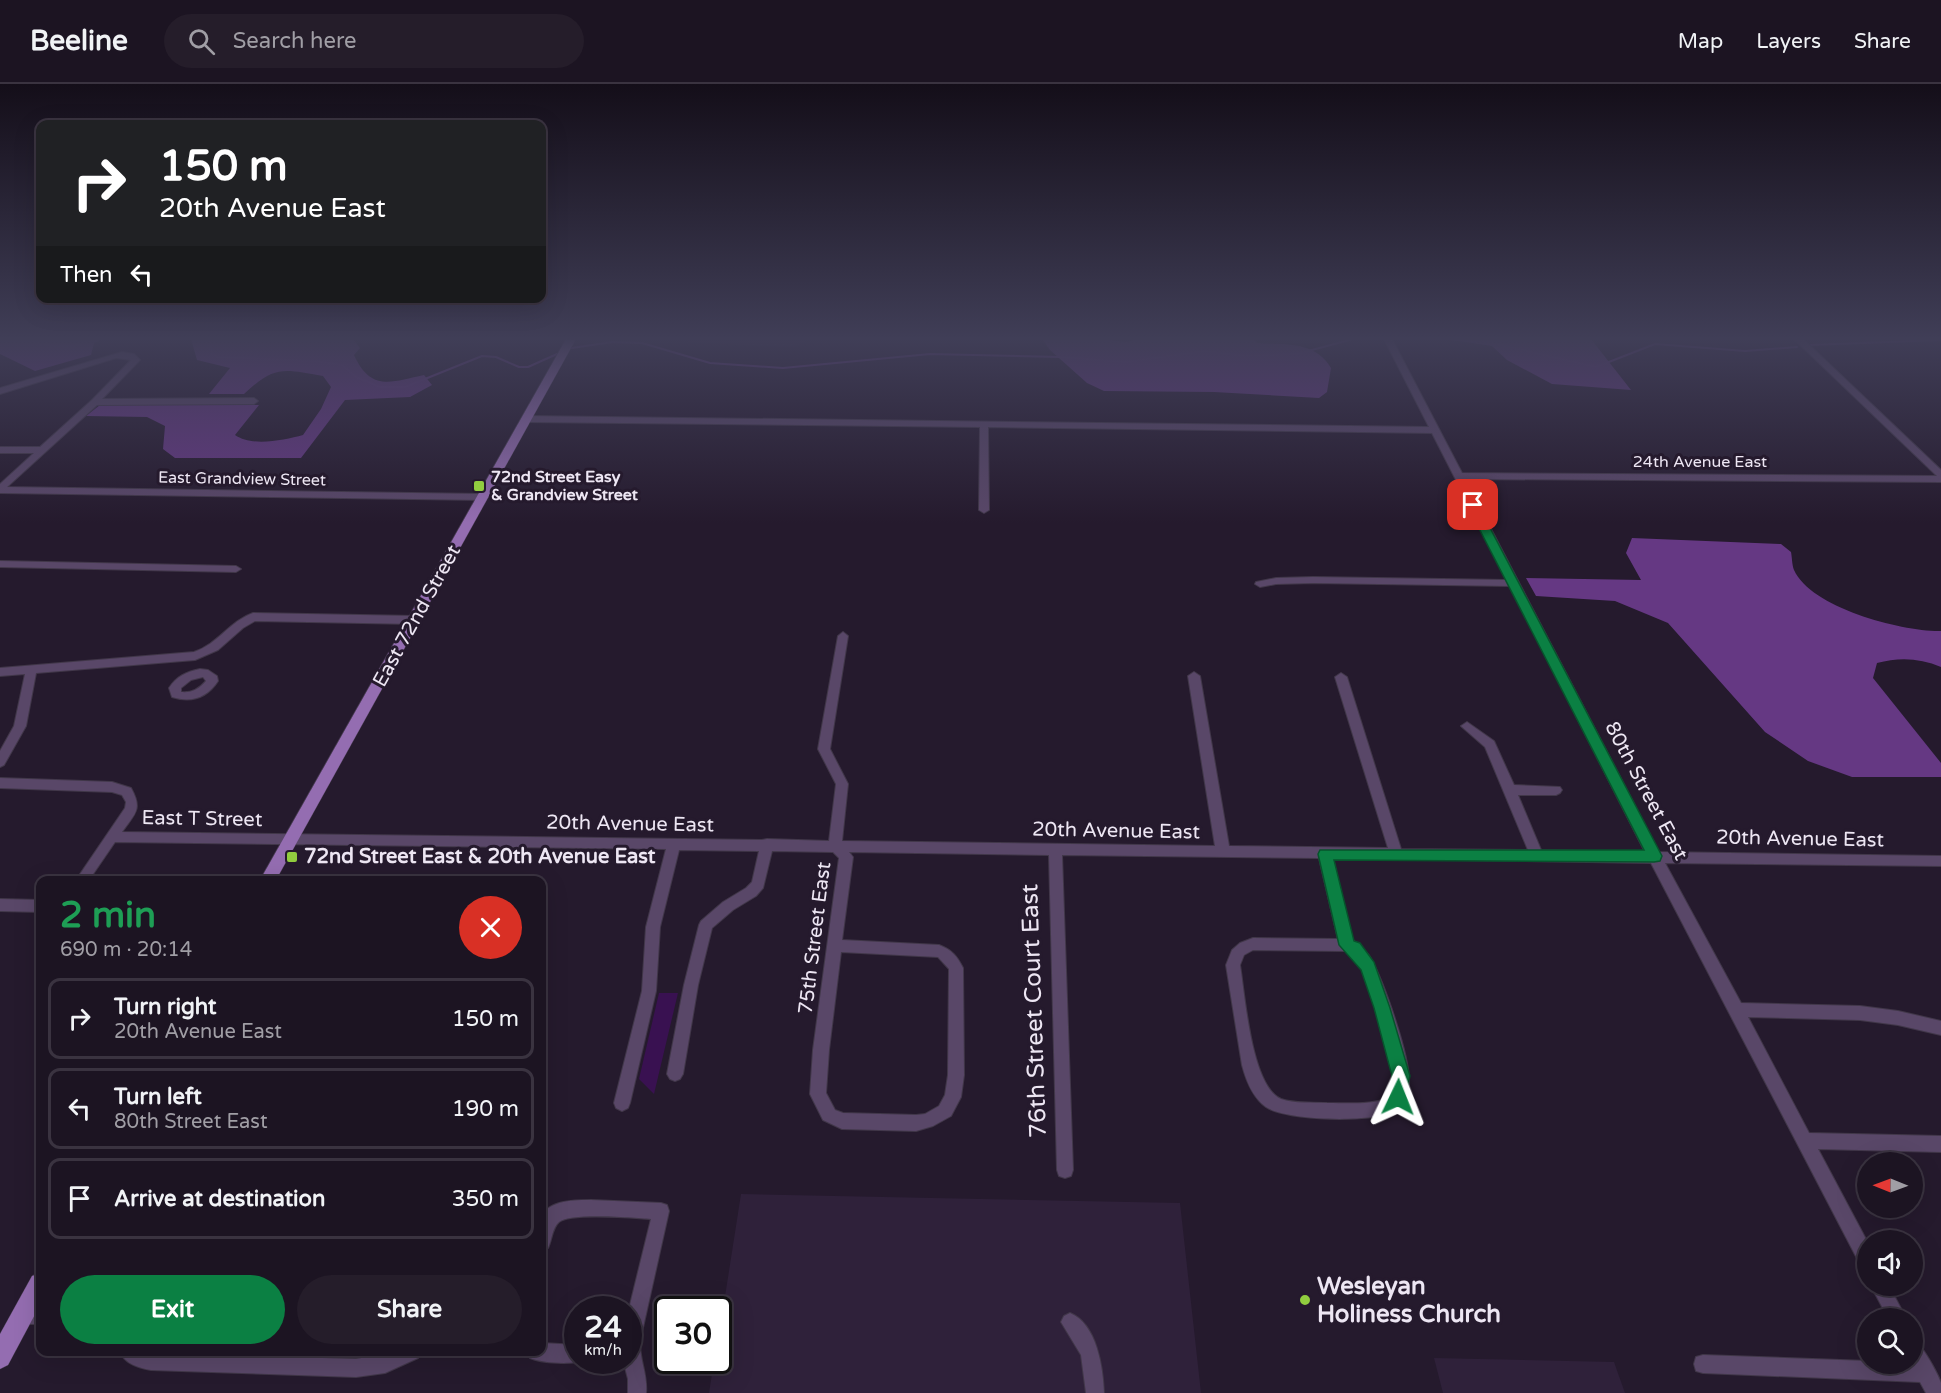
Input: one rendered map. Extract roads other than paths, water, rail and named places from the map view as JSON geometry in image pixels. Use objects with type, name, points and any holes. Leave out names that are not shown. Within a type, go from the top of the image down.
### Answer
[{"type":"main road","name":"East 72nd Street","points":[[270,876],[537,400]]},
{"type":"main road","points":[[0,1357],[32,1315],[36,1300]]},
{"type":"street","name":"80th Street East","points":[[1419,400],[1654,856],[1857,1241]]},
{"type":"street","points":[[1861,400],[1941,477]]},
{"type":"street","points":[[0,490],[95,402],[254,401]]},
{"type":"street","points":[[526,419],[1434,430]]},
{"type":"street","points":[[984,424],[984,510]]},
{"type":"street","points":[[0,450],[41,450]]},
{"type":"street","name":"24th Avenue East","points":[[1458,476],[1941,477]]},
{"type":"street","name":"East Grandview Street","points":[[0,490],[483,497]]},
{"type":"street","points":[[0,564],[236,569]]},
{"type":"street","points":[[1260,584],[1313,580],[1513,583]]},
{"type":"street","points":[[0,672],[195,656],[222,644],[249,619],[268,617],[415,620]]},
{"type":"street","name":"75th Street East","points":[[834,946],[922,949],[939,951],[949,956],[956,968],[956,1075],[953,1097],[949,1106],[938,1117],[916,1123],[842,1121],[834,1119],[825,1109],[819,1094],[834,946],[846,857],[835,846],[842,784],[824,749],[843,636]]},
{"type":"street","points":[[194,674],[195,656]]},
{"type":"street","points":[[0,762],[20,726],[31,670]]},
{"type":"street","points":[[1194,676],[1223,852]]},
{"type":"street","points":[[1341,677],[1396,854]]},
{"type":"street","points":[[1467,726],[1490,744],[1537,856]]},
{"type":"street","points":[[0,783],[121,788],[130,797],[131,809],[85,876]]},
{"type":"street","points":[[1508,790],[1556,790]]},
{"type":"street","name":"East T Street","points":[[112,837],[291,840]]},
{"type":"street","name":"20th Avenue East","points":[[291,840],[767,844],[1325,854],[1941,861]]},
{"type":"street","points":[[622,1103],[649,991],[651,938],[674,844]]},
{"type":"street","points":[[675,1074],[691,985],[706,925],[728,906],[752,892],[758,884],[767,844]]},
{"type":"street","name":"76th Street Court East","points":[[1054,850],[1065,1170]]},
{"type":"street","points":[[1325,854],[1347,945]]},
{"type":"street","points":[[0,905],[36,906]]},
{"type":"street","points":[[1253,944],[1347,945],[1354,948],[1363,958],[1372,977],[1401,1076],[1398,1097],[1392,1104],[1377,1110],[1296,1109],[1274,1103],[1262,1093],[1252,1077],[1233,965],[1234,957],[1241,949],[1253,944]]},
{"type":"street","points":[[1736,1010],[1860,1013],[1898,1018],[1941,1028]]},
{"type":"street","points":[[1804,1141],[1941,1144]]},
{"type":"street","points":[[546,1230],[549,1221],[560,1212],[581,1209],[661,1210],[641,1296]]},
{"type":"street","points":[[1070,1322],[1086,1342],[1093,1358],[1095,1393]]},
{"type":"street","points":[[546,1352],[564,1353]]},
{"type":"street","points":[[136,1356],[151,1361],[356,1368],[384,1365],[403,1356]]},
{"type":"street","points":[[1703,1364],[1926,1373]]},
{"type":"street","points":[[1923,1368],[1936,1393]]},
{"type":"street","points":[[637,1393],[638,1374]]},
{"type":"place","name":"72nd Street Easy & Grandview Street","points":[[479,486]]},
{"type":"place","name":"72nd Street East & 20th Avenue East","points":[[292,857]]},
{"type":"place","name":"Wesleyan Holiness Church","points":[[1305,1300]]}]
